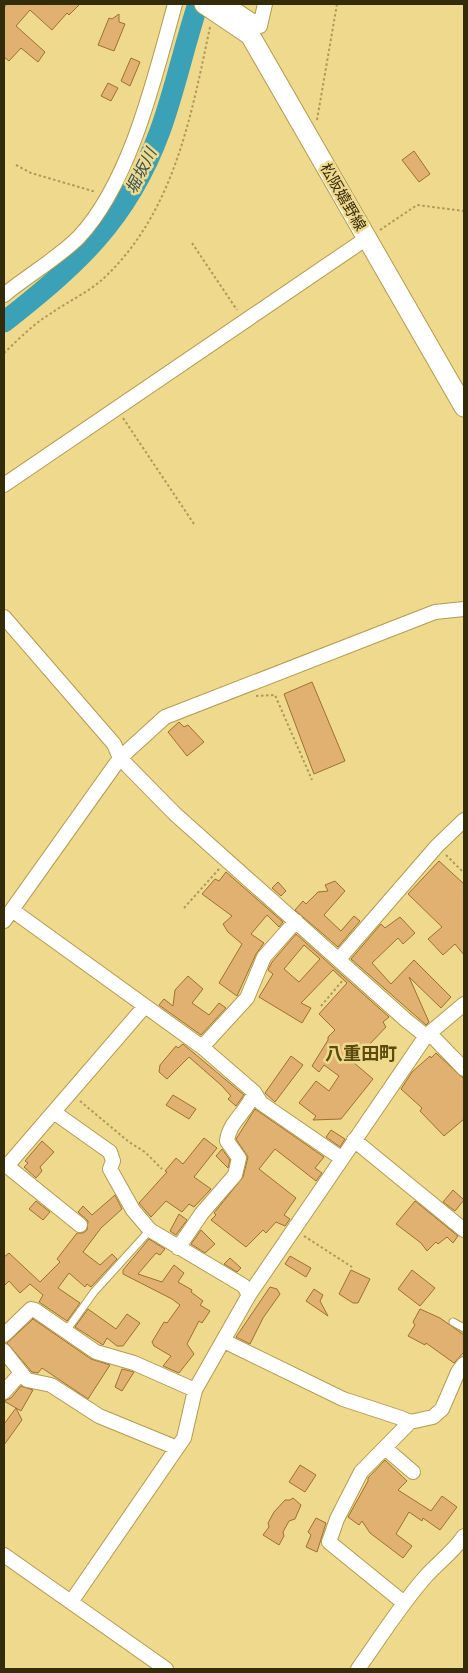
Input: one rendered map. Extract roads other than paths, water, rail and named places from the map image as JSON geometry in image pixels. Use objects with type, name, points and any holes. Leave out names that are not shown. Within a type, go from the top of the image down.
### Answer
[{"type":"main road","name":"松阪嬉野線","points":[[215,5],[250,35],[464,407]]},
{"type":"street","points":[[4,294],[68,247],[108,196],[129,150],[151,90],[175,4]]},
{"type":"street","points":[[215,5],[260,26],[265,4]]},
{"type":"street","points":[[4,485],[367,238]]},
{"type":"street","points":[[341,1158],[261,1103],[254,1092],[202,1048],[145,1006],[8,916],[120,758],[165,717],[435,612],[464,609]]},
{"type":"street","points":[[4,617],[114,744],[120,758],[175,814],[406,1021],[426,1036],[434,1038],[464,1069]]},
{"type":"street","points":[[339,959],[437,846],[464,820]]},
{"type":"street","points":[[202,1048],[247,998],[264,957],[296,921]]},
{"type":"street","points":[[71,1602],[184,1438],[195,1390],[249,1295],[426,1036],[464,1004]]},
{"type":"street","points":[[80,1225],[5,1165],[55,1113],[145,1006]]},
{"type":"street","points":[[178,1248],[202,1213],[235,1175],[239,1158],[227,1141],[228,1131],[251,1104],[254,1092]]},
{"type":"street","points":[[55,1113],[110,1152],[113,1160],[110,1169],[133,1210],[150,1230],[244,1286],[249,1295]]},
{"type":"street","points":[[354,1140],[464,1230]]},
{"type":"street","points":[[4,1335],[31,1309],[96,1352],[134,1363],[195,1390]]},
{"type":"street","points":[[224,1341],[296,1374],[343,1399],[410,1422]]},
{"type":"street","points":[[4,1351],[27,1380],[52,1385],[99,1416],[178,1448]]},
{"type":"street","points":[[404,1604],[329,1542],[337,1519],[361,1472],[410,1422],[433,1417],[442,1410],[458,1372],[464,1364]]},
{"type":"street","points":[[4,1392],[22,1373]]},
{"type":"street","points":[[385,1448],[413,1472]]},
{"type":"street","points":[[358,1669],[404,1604],[464,1536]]},
{"type":"street","points":[[4,1555],[166,1669]]},
{"type":"lane","points":[[66,1331],[94,1292],[150,1230]]},
{"type":"lane","points":[[453,1322],[464,1328]]},
{"type":"waterway","name":"堀坂川","points":[[4,322],[54,281],[97,239],[132,191],[147,163],[160,131],[198,4]]},
{"type":"district","name":"八重田町","points":[[361,1054]]}]
